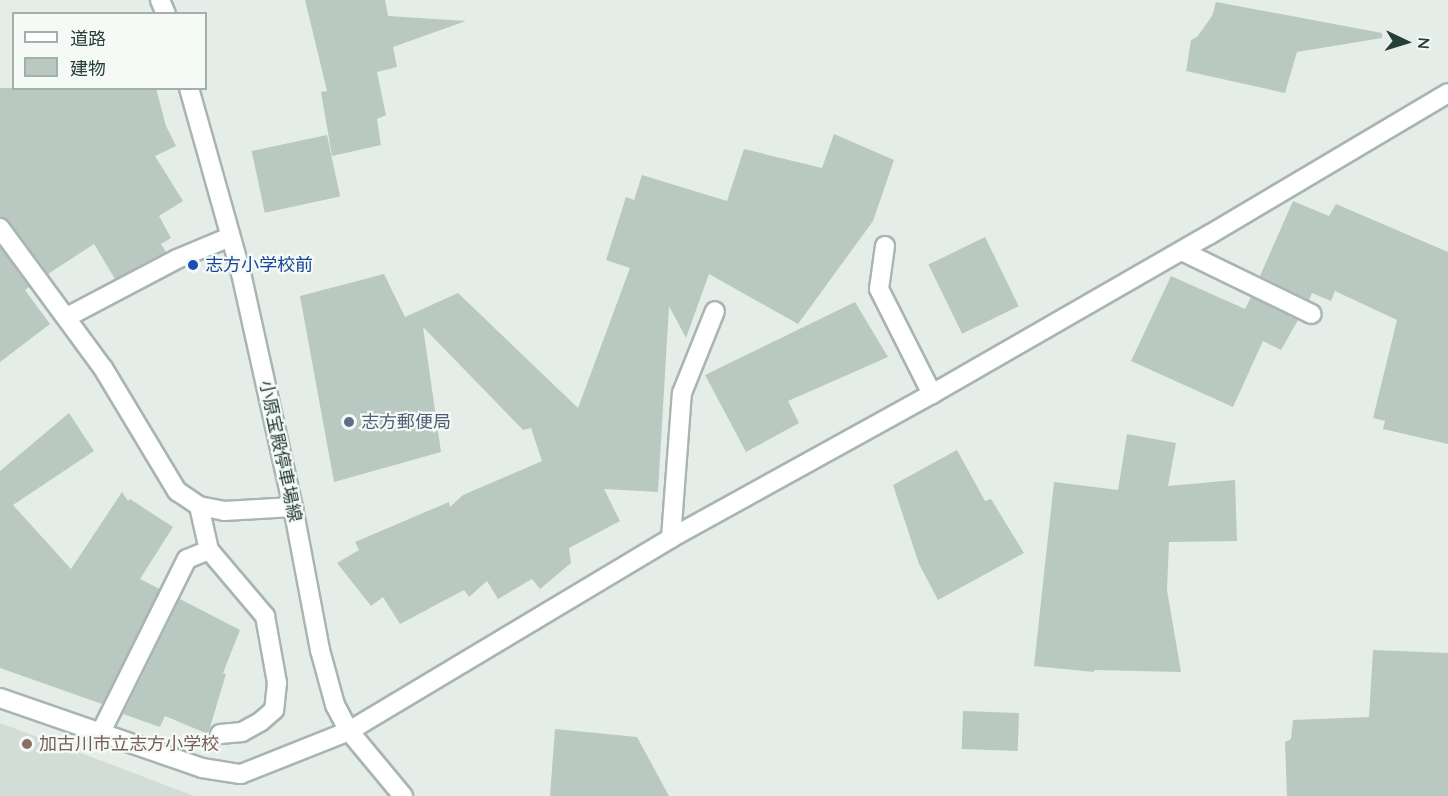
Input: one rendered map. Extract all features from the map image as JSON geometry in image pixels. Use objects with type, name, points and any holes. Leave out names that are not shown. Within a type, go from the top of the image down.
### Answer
[{"type":"street","name":"小原宝殿停車場線","points":[[190,90],[241,273],[293,507],[320,650],[335,705],[349,730],[403,796]]},
{"type":"street","points":[[0,698],[202,768],[241,774],[349,730],[671,538],[932,394],[1448,93]]},
{"type":"street","points":[[0,228],[103,368],[177,490],[199,506],[224,512],[293,507]]},
{"type":"street","points":[[67,317],[177,259],[230,237]]},
{"type":"street","points":[[885,246],[879,289],[932,394]]},
{"type":"street","points":[[1182,250],[1312,314]]},
{"type":"street","points":[[671,538],[682,393],[715,311]]},
{"type":"street","points":[[199,506],[209,550],[265,616],[277,683],[274,710],[260,722],[242,732],[220,734]]},
{"type":"street","points":[[100,734],[187,559],[209,550]]},
{"type":"shaded area","name":"加古川市立志方小学校","points":[[0,723],[110,764],[194,796],[0,796]]},
{"type":"building","points":[[305,0],[385,0],[388,16],[466,21],[393,47],[397,67],[377,72],[386,115],[377,119],[381,145],[332,156],[321,92],[327,91]]},
{"type":"building","points":[[1216,2],[1382,33],[1382,38],[1297,52],[1285,93],[1186,71],[1191,40],[1197,37],[1212,16]]},
{"type":"building","points":[[0,88],[12,88],[12,90],[157,90],[166,126],[176,146],[155,156],[183,201],[159,216],[171,238],[161,244],[166,252],[115,279],[94,244],[48,274],[9,221],[0,217]]},
{"type":"building","points":[[834,134],[894,160],[873,221],[798,324],[709,274],[686,338],[669,306],[658,492],[604,489],[620,521],[569,548],[571,563],[540,589],[532,579],[498,599],[487,581],[469,597],[464,590],[400,624],[383,597],[371,606],[337,563],[359,550],[355,542],[449,502],[450,507],[463,495],[542,461],[531,428],[523,430],[423,327],[441,452],[334,482],[300,296],[384,274],[405,317],[458,293],[578,408],[630,268],[606,260],[626,197],[634,200],[642,175],[727,201],[744,149],[822,168]]},
{"type":"building","points":[[327,135],[340,197],[265,213],[252,151]]},
{"type":"building","points":[[1293,201],[1329,216],[1336,204],[1448,252],[1448,444],[1383,429],[1385,421],[1373,418],[1397,320],[1335,291],[1331,301],[1312,293],[1309,300],[1260,276]]},
{"type":"building","points":[[985,237],[1019,306],[962,334],[928,265]]},
{"type":"building","points":[[0,247],[29,287],[25,290],[50,324],[0,362]]},
{"type":"building","points":[[1171,276],[1245,309],[1251,297],[1298,320],[1281,350],[1263,341],[1233,407],[1131,361]]},
{"type":"building","points":[[855,302],[888,357],[788,401],[799,423],[746,452],[705,375]]},
{"type":"building","points":[[69,413],[94,451],[13,505],[71,569],[122,492],[128,501],[130,499],[173,527],[140,579],[160,589],[102,704],[0,668],[0,471]]},
{"type":"building","points":[[1127,434],[1176,443],[1168,486],[1235,480],[1237,541],[1169,542],[1167,590],[1181,672],[1094,670],[1094,672],[1034,666],[1054,482],[1118,490]]},
{"type":"building","points":[[957,450],[985,501],[991,499],[1024,553],[938,600],[919,564],[893,485]]},
{"type":"building","points":[[180,599],[240,630],[223,673],[226,674],[208,734],[165,716],[160,727],[123,714]]},
{"type":"building","points":[[1373,650],[1448,653],[1448,796],[1287,796],[1285,742],[1291,739],[1293,720],[1369,717]]},
{"type":"building","points":[[963,711],[1019,713],[1018,751],[962,749]]},
{"type":"building","points":[[555,729],[637,737],[669,796],[550,796]]},
{"type":"place","name":"志方小学校前","points":[[193,265]]},
{"type":"place","name":"志方郵便局","points":[[349,422]]},
{"type":"place","name":"加古川市立志方小学校","points":[[27,744]]}]
